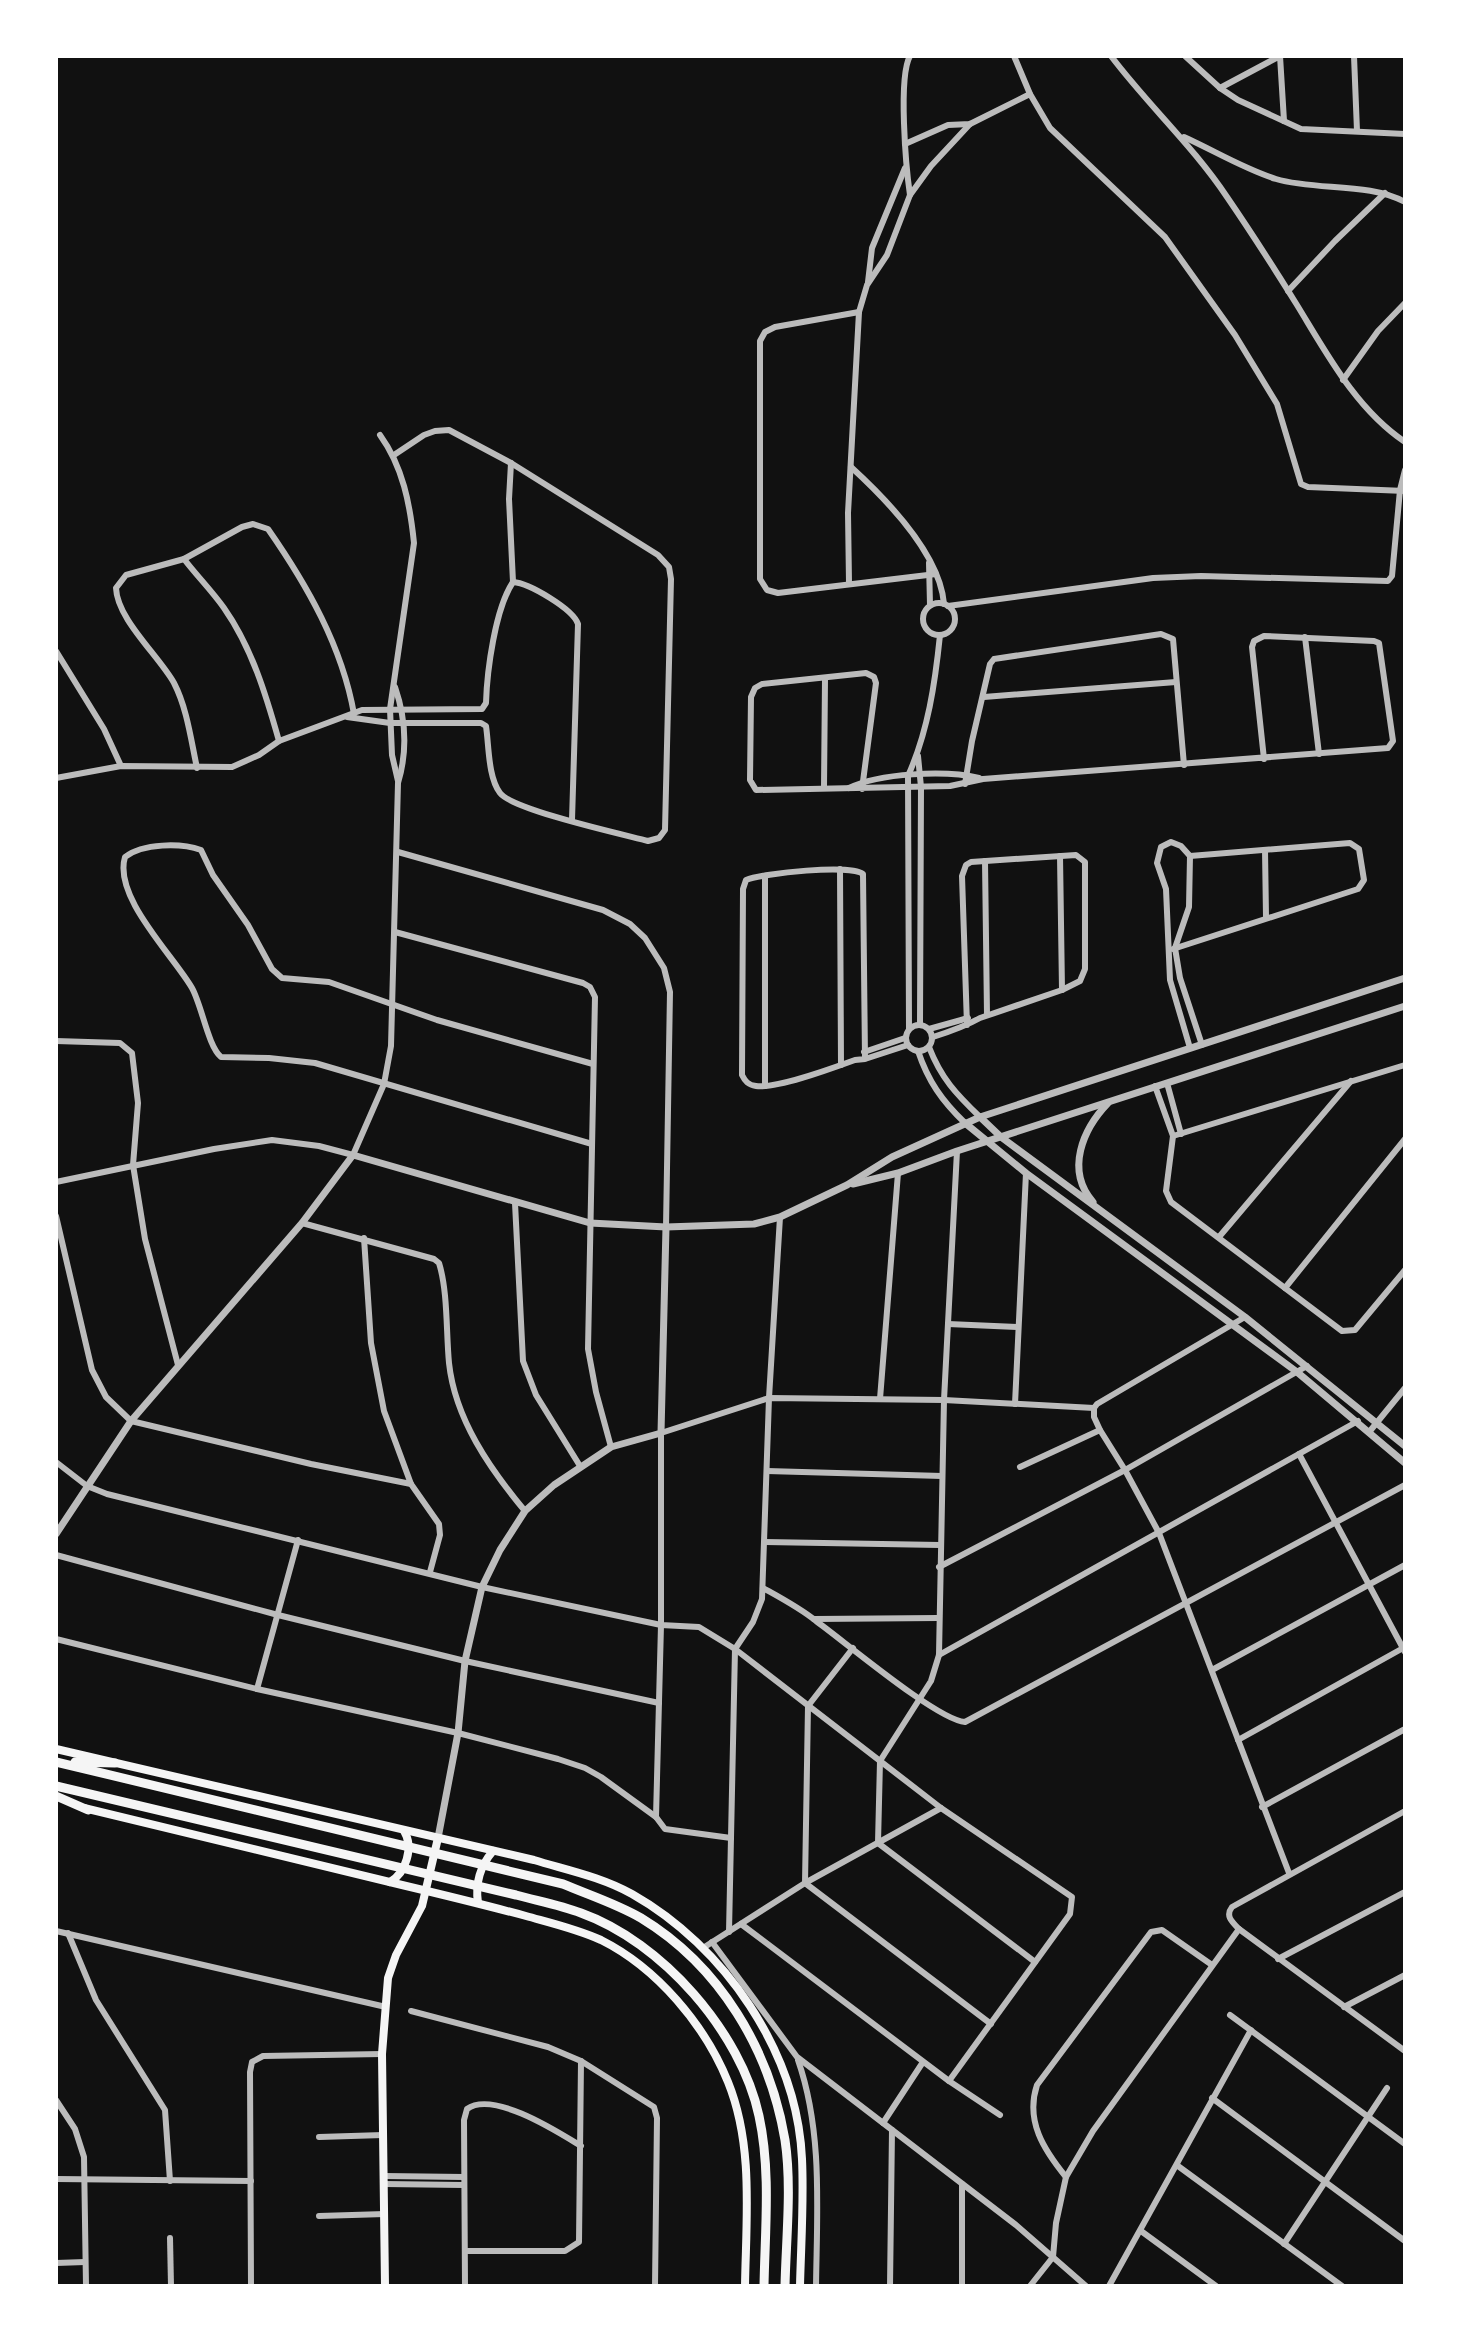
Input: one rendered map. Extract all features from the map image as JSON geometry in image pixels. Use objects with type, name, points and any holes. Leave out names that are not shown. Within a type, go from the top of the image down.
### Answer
[{"type":"highway","points":[[56,1762],[115,1763]]},
{"type":"highway","points":[[56,1762],[563,1884],[641,1918],[685,1949],[713,1978],[741,2016],[777,2103],[787,2168],[785,2286]]},
{"type":"highway","points":[[56,1786],[583,1913],[658,1959],[691,1989],[725,2034],[759,2115],[766,2164],[764,2286]]},
{"type":"highway","points":[[56,1799],[88,1810]]},
{"type":"main road","points":[[56,1749],[493,1851],[599,1879],[630,1893],[665,1916],[703,1948],[750,2006],[775,2048],[789,2087],[802,2156],[800,2286]]},
{"type":"main road","points":[[88,1810],[478,1903],[575,1929],[603,1941],[661,1984],[688,2014],[717,2058],[740,2117],[746,2162],[745,2286]]},
{"type":"main road","points":[[390,1882],[401,1873],[407,1855],[408,1837],[404,1831]]},
{"type":"main road","points":[[385,2286],[382,2054],[386,2007],[391,1968],[422,1906],[438,1838]]},
{"type":"main road","points":[[478,1903],[480,1871],[493,1851]]},
{"type":"street","points":[[910,56],[905,70],[905,144],[910,195]]},
{"type":"street","points":[[1014,56],[1030,94],[1050,128],[1165,237],[1211,301],[1277,404],[1301,484],[1308,487],[1402,490]]},
{"type":"street","points":[[1111,56],[1181,136],[1225,194],[1343,380],[1380,421],[1405,442]]},
{"type":"street","points":[[1185,56],[1238,100],[1301,129],[1405,134]]},
{"type":"street","points":[[1220,88],[1280,56],[1284,121]]},
{"type":"street","points":[[1354,56],[1357,131]]},
{"type":"street","points":[[867,285],[887,255],[910,195],[931,166],[970,124],[1030,94]]},
{"type":"street","points":[[905,144],[948,125],[970,124]]},
{"type":"street","points":[[1181,136],[1275,179],[1304,186],[1385,193],[1405,202]]},
{"type":"street","points":[[849,583],[848,513],[859,312],[867,285],[872,248],[906,167]]},
{"type":"street","points":[[1288,291],[1385,193]]},
{"type":"street","points":[[1343,380],[1378,331],[1405,303]]},
{"type":"street","points":[[859,312],[775,327],[765,332],[760,341],[760,579],[767,590],[778,593],[932,575]]},
{"type":"street","points":[[355,716],[390,723],[479,723],[486,726],[492,772],[501,795],[520,806],[648,841],[659,838],[665,830],[669,567],[658,555],[511,463],[449,430],[424,435],[394,455]]},
{"type":"street","points":[[380,435],[394,455],[412,518],[414,543],[390,709],[394,771],[398,783]]},
{"type":"street","points":[[56,778],[121,766],[232,767],[259,755],[279,741],[347,717],[390,709],[482,709],[486,703],[493,643],[506,594],[513,582],[509,499],[511,463]]},
{"type":"street","points":[[851,467],[895,511],[920,545],[932,575],[930,605],[923,614],[923,624],[930,632],[940,635],[949,631],[954,623],[954,614],[946,605],[941,585],[932,575]]},
{"type":"street","points":[[930,605],[1153,578],[1201,576],[1388,581],[1392,576],[1405,470]]},
{"type":"street","points":[[197,768],[176,687],[129,620],[116,595],[119,582],[126,575],[184,559],[242,527],[253,524],[268,529],[293,566],[322,619],[348,684],[355,716]]},
{"type":"street","points":[[184,559],[224,608],[240,635],[259,676],[279,741]]},
{"type":"street","points":[[513,582],[528,586],[572,613],[578,624],[572,820]]},
{"type":"street","points":[[965,784],[990,664],[997,657],[1161,634],[1173,639],[1184,765]]},
{"type":"street","points":[[907,1042],[907,787],[930,710],[940,635]]},
{"type":"street","points":[[862,785],[921,787],[965,784],[983,779],[1184,765],[1264,759],[1386,749],[1393,741],[1379,643],[1261,637],[1252,647],[1264,759]]},
{"type":"street","points":[[1305,637],[1319,754]]},
{"type":"street","points":[[56,651],[104,729],[121,766]]},
{"type":"street","points":[[862,785],[875,680],[866,673],[762,684],[755,688],[751,697],[750,785],[756,790],[849,788],[908,776],[965,775],[983,779]]},
{"type":"street","points":[[824,788],[825,679]]},
{"type":"street","points":[[984,697],[1176,682]]},
{"type":"street","points":[[56,1534],[131,1421],[302,1223],[353,1155],[384,1084],[391,1046],[398,783],[404,759],[403,709],[395,687]]},
{"type":"street","points":[[918,752],[921,776],[920,1024]]},
{"type":"street","points":[[907,842],[921,842]]},
{"type":"street","points":[[1190,1048],[1172,990],[1172,949],[1166,889],[1157,856],[1161,847],[1171,842],[1181,846],[1190,856],[1189,907],[1172,949],[1202,1045]]},
{"type":"street","points":[[1172,949],[1358,889],[1364,880],[1359,849],[1354,844],[1190,856]]},
{"type":"street","points":[[592,1144],[315,1063],[269,1058],[228,1059],[218,1055],[193,990],[147,926],[124,880],[125,857],[132,852],[182,847],[201,850],[213,875],[248,925],[276,974],[287,980],[329,982],[392,1005],[593,1064]]},
{"type":"street","points":[[1265,850],[1266,917]]},
{"type":"street","points":[[398,852],[603,910],[630,924],[657,954],[670,992],[656,1817]]},
{"type":"street","points":[[967,1022],[962,876],[968,863],[1076,855],[1085,862],[1085,969],[1080,981],[933,1037],[929,1047],[938,1071],[957,1096],[1001,1137],[1245,1317],[1405,1446]]},
{"type":"street","points":[[1060,856],[1062,990]]},
{"type":"street","points":[[984,1016],[985,861]]},
{"type":"street","points":[[864,1056],[865,882],[860,871],[840,869],[750,878],[743,885],[744,1079],[752,1086],[765,1086],[841,1065],[907,1042]]},
{"type":"street","points":[[840,869],[841,1065]]},
{"type":"street","points":[[765,876],[765,1086]]},
{"type":"street","points":[[395,932],[590,987],[595,997],[588,1349],[611,1447]]},
{"type":"street","points":[[56,1182],[272,1140],[319,1146],[590,1223],[666,1227],[754,1224],[780,1217],[847,1185],[892,1157],[980,1117],[1405,978]]},
{"type":"street","points":[[847,1185],[898,1173],[957,1151],[1405,1006]]},
{"type":"street","points":[[929,1029],[967,1022]]},
{"type":"street","points":[[909,1029],[920,1024]]},
{"type":"street","points":[[920,1024],[929,1029],[933,1037]]},
{"type":"street","points":[[56,1041],[114,1042],[123,1044],[132,1053],[138,1103],[133,1165],[145,1239],[178,1365]]},
{"type":"street","points":[[907,1042],[918,1051],[927,1079],[946,1105],[985,1142],[1297,1372],[1405,1463]]},
{"type":"street","points":[[918,1051],[929,1047]]},
{"type":"street","points":[[1177,1135],[1405,1065]]},
{"type":"street","points":[[1219,1237],[1351,1081]]},
{"type":"street","points":[[1167,1083],[1177,1135],[1167,1196],[1171,1202],[1342,1331],[1352,1332],[1405,1270]]},
{"type":"street","points":[[1155,1086],[1177,1135]]},
{"type":"street","points":[[1102,1212],[1087,1195],[1080,1178],[1078,1158],[1090,1126],[1110,1102]]},
{"type":"street","points":[[1285,1288],[1405,1139]]},
{"type":"street","points":[[878,1843],[880,1761],[921,1700],[939,1655],[944,1400],[957,1151]]},
{"type":"street","points":[[880,1399],[898,1173]]},
{"type":"street","points":[[1015,1404],[1026,1173]]},
{"type":"street","points":[[515,1203],[523,1361],[536,1395],[580,1466]]},
{"type":"street","points":[[1095,1223],[1102,1212]]},
{"type":"street","points":[[56,1216],[92,1370],[106,1397],[131,1421],[311,1464],[411,1484]]},
{"type":"street","points":[[729,1932],[735,1649],[759,1610],[763,1588],[769,1398],[780,1217]]},
{"type":"street","points":[[302,1223],[434,1259],[440,1266],[449,1367],[454,1389],[476,1441],[492,1469],[525,1511]]},
{"type":"street","points":[[364,1238],[376,1378],[395,1446],[411,1484],[439,1524],[440,1535],[430,1572]]},
{"type":"street","points":[[1245,1317],[1097,1404],[1094,1417],[1159,1533],[1289,1873]]},
{"type":"street","points":[[948,1324],[1017,1327]]},
{"type":"street","points":[[939,1567],[1125,1470],[1307,1366]]},
{"type":"street","points":[[1370,1431],[1405,1388]]},
{"type":"street","points":[[438,1838],[458,1733],[465,1661],[482,1587],[500,1550],[525,1511],[580,1466],[611,1447],[769,1398],[944,1400],[1094,1408]]},
{"type":"street","points":[[939,1655],[1358,1421]]},
{"type":"street","points":[[1020,1467],[1100,1430]]},
{"type":"street","points":[[1238,1740],[1404,1649],[1299,1454]]},
{"type":"street","points":[[56,1462],[87,1486],[107,1494],[482,1587],[661,1625],[699,1627],[735,1649],[941,1808],[1072,1897],[1070,1914],[949,2081]]},
{"type":"street","points":[[767,1471],[942,1476]]},
{"type":"street","points":[[763,1588],[814,1619],[921,1700],[956,1721],[970,1721],[1405,1485]]},
{"type":"street","points":[[257,1689],[298,1540]]},
{"type":"street","points":[[765,1542],[940,1545]]},
{"type":"street","points":[[56,1555],[465,1661],[659,1703]]},
{"type":"street","points":[[1212,1670],[1405,1565]]},
{"type":"street","points":[[814,1619],[938,1618]]},
{"type":"street","points":[[56,1639],[257,1689],[458,1733],[585,1768],[656,1817],[665,1829],[731,1838]]},
{"type":"street","points":[[805,1883],[808,1706],[853,1648]]},
{"type":"street","points":[[1262,1807],[1405,1729]]},
{"type":"street","points":[[703,1948],[805,1883],[941,1808]]},
{"type":"street","points":[[1405,1811],[1289,1873],[1229,1911],[1229,1918],[1239,1929],[1405,2051]]},
{"type":"street","points":[[878,1843],[1035,1962]]},
{"type":"street","points":[[805,1883],[991,2024]]},
{"type":"street","points":[[1278,1959],[1405,1892]]},
{"type":"street","points":[[741,1924],[923,2062],[1000,2115]]},
{"type":"street","points":[[1066,2177],[1050,2159],[1037,2131],[1033,2105],[1037,2085],[1147,1935],[1155,1929],[1162,1930],[1212,1965]]},
{"type":"street","points":[[1030,2286],[1053,2257],[1056,2223],[1066,2177],[1093,2131],[1239,1929]]},
{"type":"street","points":[[56,1931],[386,2007]]},
{"type":"street","points":[[68,1933],[96,2000],[165,2110],[170,2181]]},
{"type":"street","points":[[712,1942],[797,2057],[962,2184],[1086,2286]]},
{"type":"street","points":[[1344,2007],[1405,1975]]},
{"type":"street","points":[[411,2011],[548,2047],[581,2061],[650,2104],[656,2112],[655,2286]]},
{"type":"street","points":[[1230,2015],[1405,2144]]},
{"type":"street","points":[[1109,2286],[1251,2030]]},
{"type":"street","points":[[251,2286],[250,2066],[255,2059],[263,2056],[382,2054]]},
{"type":"street","points":[[797,2057],[807,2088],[816,2148],[816,2286]]},
{"type":"street","points":[[465,2251],[565,2251],[575,2246],[581,2235],[581,2061]]},
{"type":"street","points":[[883,2123],[923,2062]]},
{"type":"street","points":[[1284,2244],[1387,2088]]},
{"type":"street","points":[[1212,2098],[1405,2241]]},
{"type":"street","points":[[56,2100],[80,2141],[85,2179],[86,2286]]},
{"type":"street","points":[[465,2286],[467,2109],[476,2103],[517,2112],[538,2120],[581,2146]]},
{"type":"street","points":[[890,2286],[892,2130]]},
{"type":"street","points":[[319,2137],[383,2135]]},
{"type":"street","points":[[1178,2166],[1342,2286]]},
{"type":"street","points":[[56,2179],[251,2181]]},
{"type":"street","points":[[384,2180],[464,2181]]},
{"type":"street","points":[[962,2184],[962,2286]]},
{"type":"street","points":[[319,2216],[385,2214]]},
{"type":"street","points":[[1141,2231],[1216,2286]]},
{"type":"street","points":[[170,2238],[171,2286]]},
{"type":"street","points":[[56,2263],[85,2262]]}]
